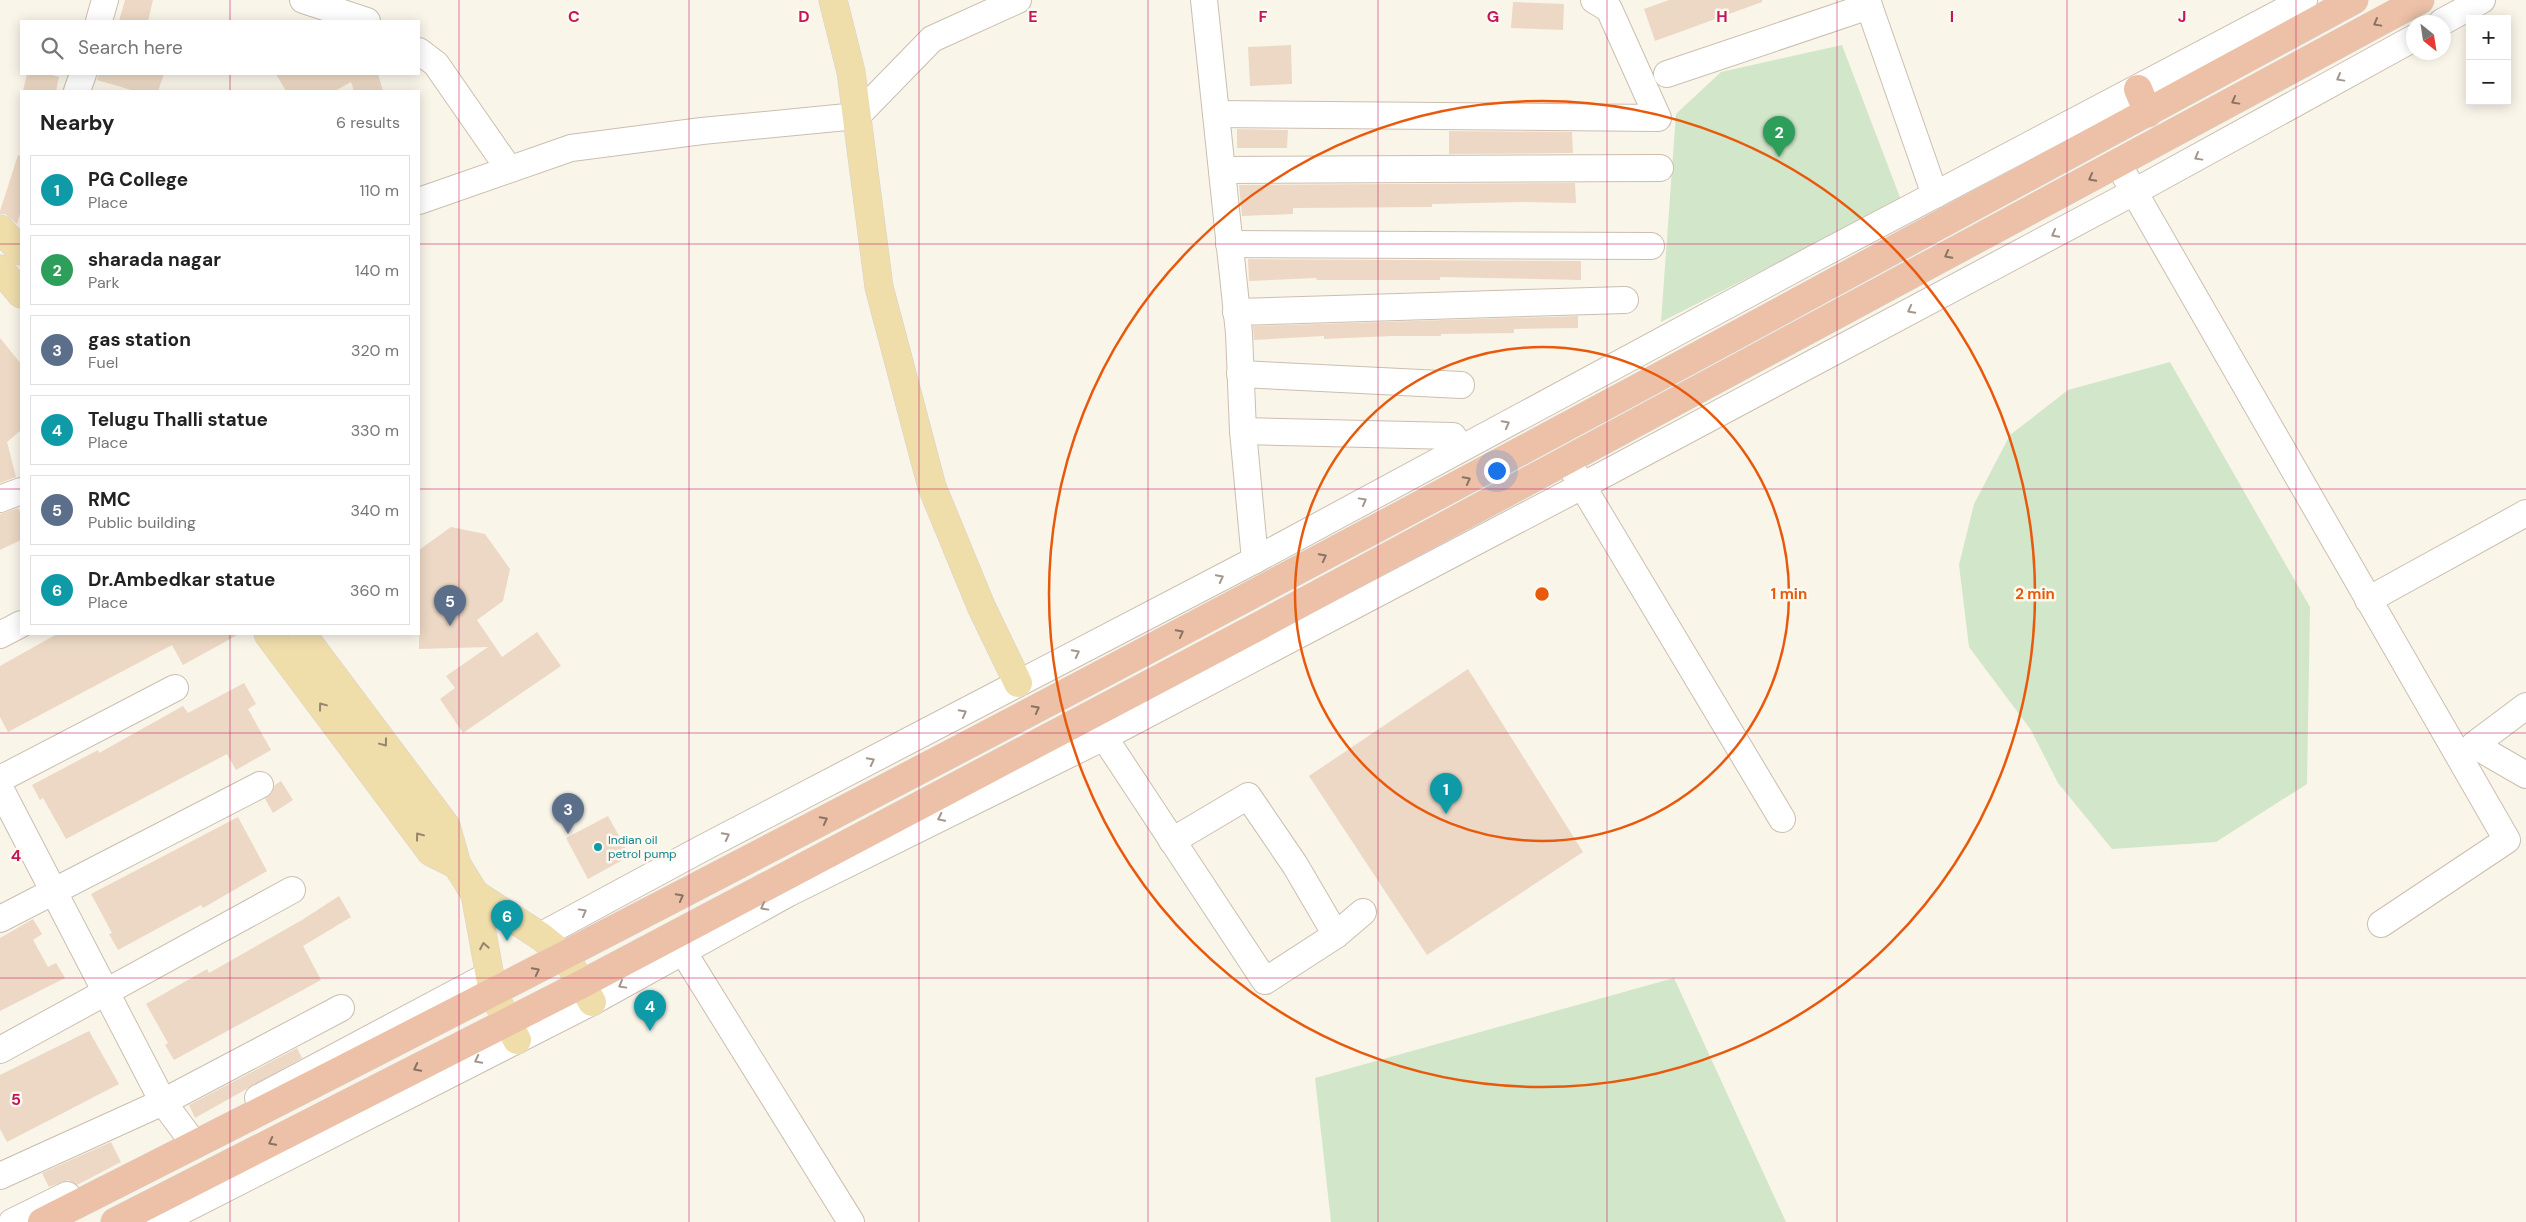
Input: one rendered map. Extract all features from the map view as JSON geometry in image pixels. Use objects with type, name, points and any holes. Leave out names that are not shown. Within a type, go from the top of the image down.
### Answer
[{"type":"highway","points":[[42,1222],[191,1140],[491,984],[565,956],[993,732],[1519,452],[2143,101],[2354,0]]},
{"type":"highway","points":[[115,1222],[512,1031],[587,993],[784,886],[976,789],[1004,760],[1567,461],[2420,0]]},
{"type":"main road","points":[[833,0],[851,72],[879,287],[932,487],[981,606],[1018,683]]},
{"type":"main road","points":[[0,270],[20,293]]},
{"type":"main road","points":[[269,635],[432,852],[457,865]]},
{"type":"main road","points":[[303,635],[446,826],[457,865],[475,894],[491,984],[512,1031]]},
{"type":"main road","points":[[475,894],[540,936],[565,956],[587,993]]},
{"type":"street","points":[[99,20],[105,0]]},
{"type":"street","points":[[303,0],[364,20]]},
{"type":"street","points":[[420,201],[570,148],[702,131],[856,116],[932,39],[1018,0]]},
{"type":"street","points":[[1204,0],[1236,312],[1243,431],[1255,560]]},
{"type":"street","points":[[1216,114],[1658,118],[1610,9],[1594,0]]},
{"type":"street","points":[[540,936],[1255,560],[1935,195],[2143,101],[2304,0]]},
{"type":"street","points":[[2451,17],[2482,0]]},
{"type":"street","points":[[1668,74],[1868,3],[1935,195]]},
{"type":"street","points":[[976,789],[1027,775],[1104,737],[1582,486],[2134,192],[2406,42]]},
{"type":"street","points":[[420,52],[436,64],[509,169]]},
{"type":"street","points":[[77,90],[83,75]]},
{"type":"street","points":[[2118,164],[2507,840],[2381,924]]},
{"type":"street","points":[[1222,170],[1660,168]]},
{"type":"street","points":[[1229,244],[1651,246]]},
{"type":"street","points":[[1236,312],[1626,300]]},
{"type":"street","points":[[1240,374],[1461,386]]},
{"type":"street","points":[[1243,431],[1453,436],[1461,448]]},
{"type":"street","points":[[1567,461],[1782,819]]},
{"type":"street","points":[[0,499],[20,491]]},
{"type":"street","points":[[2368,600],[2526,513]]},
{"type":"street","points":[[0,635],[20,625]]},
{"type":"street","points":[[0,779],[175,688]]},
{"type":"street","points":[[2526,706],[2474,745],[2526,776]]},
{"type":"street","points":[[1104,737],[1265,981],[1336,935],[1363,912]]},
{"type":"street","points":[[0,919],[260,785]]},
{"type":"street","points":[[0,788],[163,1102],[191,1140],[12,1222]]},
{"type":"street","points":[[1172,841],[1248,796],[1295,865],[1336,935]]},
{"type":"street","points":[[0,1050],[106,994],[292,890]]},
{"type":"street","points":[[678,943],[851,1222]]},
{"type":"street","points":[[0,1176],[163,1102],[341,1008]]},
{"type":"street","points":[[160,1222],[512,1031]]},
{"type":"green space","points":[[1842,45],[1901,200],[1661,322],[1676,114],[1721,72]]},
{"type":"green space","points":[[2170,362],[2310,607],[2307,784],[2216,842],[2112,849],[2058,783],[2031,730],[1969,647],[1959,565],[1974,504],[2010,435],[2068,390]]},
{"type":"green space","points":[[1674,978],[1786,1222],[1331,1222],[1315,1078]]},
{"type":"building","points":[[125,0],[153,0],[148,20],[119,20]]},
{"type":"building","points":[[1669,0],[1762,0],[1762,2],[1655,41],[1644,9]]},
{"type":"building","points":[[1513,2],[1564,4],[1563,30],[1511,28]]},
{"type":"building","points":[[1291,45],[1292,84],[1250,86],[1248,47]]},
{"type":"building","points":[[27,75],[51,75],[59,77],[56,90],[23,90]]},
{"type":"building","points":[[98,75],[164,75],[158,90],[132,90],[97,80]]},
{"type":"building","points":[[277,75],[378,75],[383,90],[354,90],[351,82],[337,90],[285,90]]},
{"type":"building","points":[[1237,129],[1288,130],[1287,148],[1237,148]]},
{"type":"building","points":[[1449,131],[1572,132],[1573,153],[1449,154]]},
{"type":"building","points":[[18,155],[20,156],[20,214],[17,224],[5,214],[0,214]]},
{"type":"building","points":[[1575,183],[1576,203],[1523,202],[1432,204],[1432,207],[1293,208],[1293,214],[1242,216],[1239,185]]},
{"type":"building","points":[[1248,259],[1581,261],[1581,280],[1440,277],[1440,280],[1317,280],[1316,278],[1249,281]]},
{"type":"building","points":[[1578,316],[1578,328],[1514,329],[1514,333],[1441,334],[1441,336],[1324,339],[1324,336],[1254,340],[1253,326]]},
{"type":"building","points":[[0,338],[20,363],[20,431],[7,442],[16,477],[0,483]]},
{"type":"building","points":[[18,508],[20,512],[20,540],[0,550],[0,514]]},
{"type":"building","points":[[451,527],[485,534],[510,569],[503,601],[477,620],[502,657],[537,632],[561,666],[463,733],[440,699],[455,688],[446,676],[488,647],[419,649],[420,549]]},
{"type":"building","points":[[55,635],[237,635],[183,665],[172,645],[8,732],[0,717],[0,666]]},
{"type":"building","points":[[1468,669],[1583,852],[1427,955],[1309,776]]},
{"type":"building","points":[[244,683],[256,704],[248,709],[271,750],[236,770],[227,754],[66,839],[43,798],[40,800],[32,785],[98,750],[99,753],[183,706],[188,713]]},
{"type":"building","points":[[281,781],[293,800],[273,813],[265,799],[272,793],[275,785]]},
{"type":"building","name":"Indian oil petrol pump","points":[[608,816],[630,856],[588,879],[566,838]]},
{"type":"building","points":[[238,817],[267,871],[203,908],[201,905],[118,950],[109,934],[112,933],[91,894]]},
{"type":"building","points":[[339,896],[351,917],[303,946],[321,980],[174,1060],[165,1045],[168,1043],[146,1004],[207,969],[209,973],[302,920]]},
{"type":"building","points":[[33,919],[42,934],[33,940],[48,967],[56,963],[65,978],[0,1011],[0,938]]},
{"type":"building","points":[[89,1031],[119,1084],[7,1142],[0,1129],[0,1075]]},
{"type":"building","points":[[297,1048],[302,1058],[195,1118],[189,1105]]},
{"type":"building","points":[[111,1142],[121,1162],[77,1185],[68,1180],[49,1187],[42,1173]]},
{"type":"place","name":"sharada nagar","points":[[1779,157]]},
{"type":"place","name":"RMC","points":[[450,626]]},
{"type":"place","name":"PG College","points":[[1446,814]]},
{"type":"place","name":"gas station","points":[[568,834]]},
{"type":"place","name":"Indian oil petrol pump","points":[[598,847]]},
{"type":"place","name":"Dr.Ambedkar statue","points":[[507,941]]},
{"type":"place","name":"Telugu Thalli statue","points":[[650,1031]]}]
